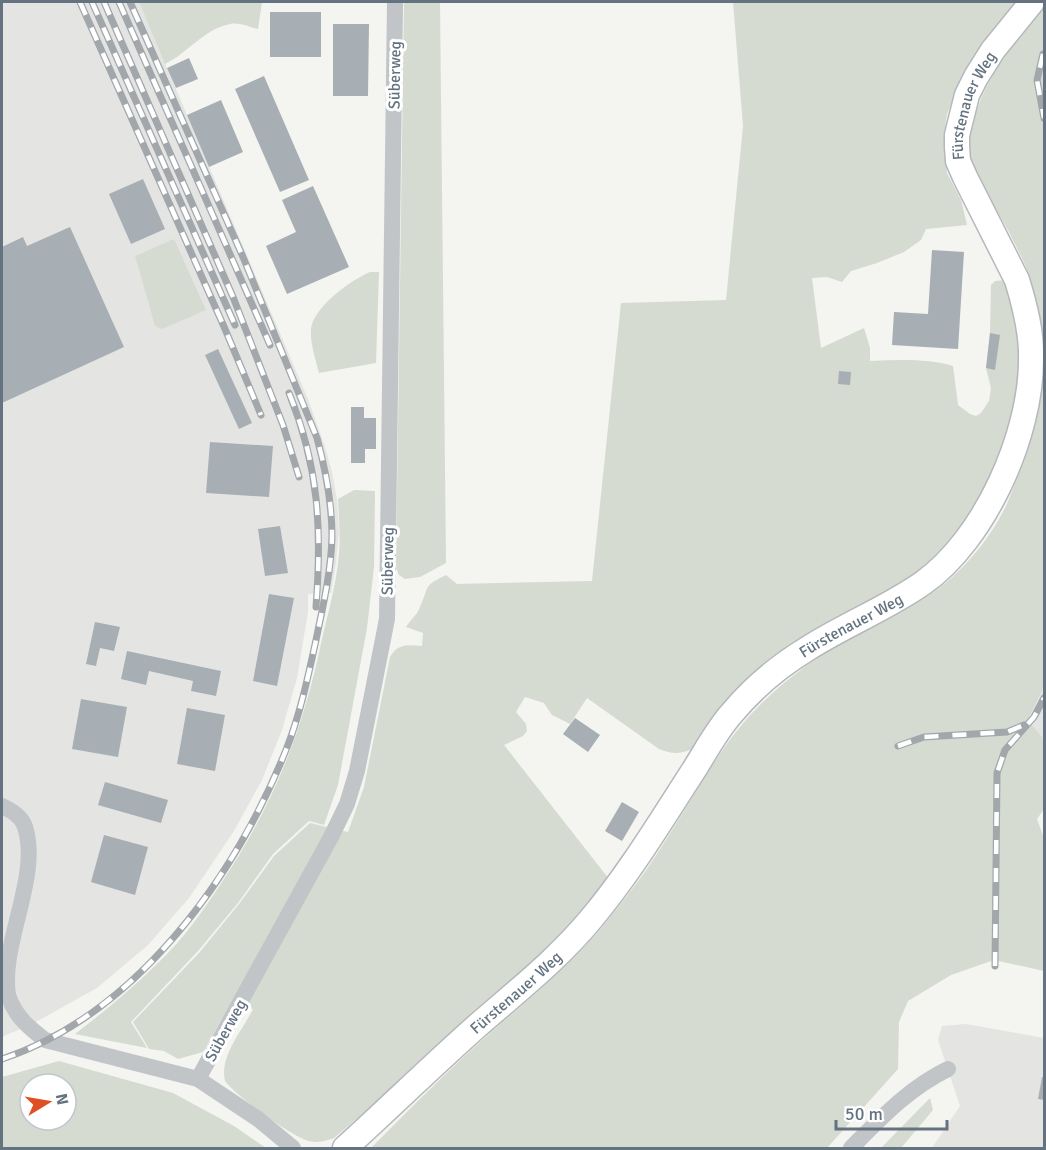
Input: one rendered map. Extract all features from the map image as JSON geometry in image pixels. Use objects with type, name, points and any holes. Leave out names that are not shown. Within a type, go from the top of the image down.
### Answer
[{"type":"street","name":"Süberweg","points":[[198,1079],[347,804],[357,771],[387,619],[395,2]]},
{"type":"street","name":"Fürstenauer Weg","points":[[345,1149],[452,1049],[535,976],[591,920],[642,850],[715,736],[747,696],[800,653],[898,598],[937,572],[990,506],[1007,467],[1023,416],[1029,387],[1030,346],[1023,301],[1017,280],[958,161],[957,135],[967,95],[976,77],[993,50],[1032,2]]},
{"type":"street","name":"Süberweg","points":[[2,806],[13,811],[25,825],[28,848],[26,869],[8,944],[5,971],[7,992],[15,1011],[25,1024],[45,1040],[198,1079],[258,1119],[293,1149]]},
{"type":"street","points":[[851,1149],[896,1103],[948,1069]]},
{"type":"shaded area","points":[[2,2],[139,2],[308,399],[332,472],[339,532],[331,593],[308,594],[308,612],[297,678],[282,730],[262,780],[234,831],[189,898],[148,945],[97,988],[34,1023],[2,1037]]},
{"type":"shaded area","points":[[139,2],[262,2],[258,29],[237,24],[221,27],[204,36],[165,64]]},
{"type":"shaded area","points":[[404,2],[440,2],[446,563],[420,577],[405,579],[399,575],[396,568]]},
{"type":"shaded area","points":[[733,2],[1018,2],[957,91],[947,114],[944,135],[947,173],[961,200],[967,225],[926,229],[921,240],[904,252],[851,271],[842,282],[827,277],[812,278],[821,348],[864,328],[870,348],[870,361],[922,361],[953,366],[958,405],[976,416],[981,413],[989,401],[991,388],[986,368],[990,333],[991,285],[995,281],[1008,280],[1020,324],[1022,386],[1000,464],[960,536],[894,592],[696,747],[678,753],[659,749],[587,698],[570,724],[552,715],[544,703],[525,697],[516,712],[526,724],[527,731],[523,736],[504,745],[609,879],[583,915],[472,1020],[334,1138],[317,1142],[306,1140],[263,1114],[225,1081],[225,1062],[253,1009],[231,1003],[203,1052],[178,1059],[164,1051],[149,1049],[133,1022],[199,953],[274,856],[310,823],[348,832],[364,787],[390,657],[400,647],[422,646],[423,633],[406,627],[419,610],[426,590],[433,582],[446,575],[457,584],[592,581],[621,303],[726,300],[743,126]]},
{"type":"shaded area","points":[[1044,7],[1044,686],[1028,720],[1044,739],[1044,809],[1037,819],[1044,838],[1044,971],[994,960],[951,975],[908,1001],[899,1022],[898,1069],[827,1148],[371,1148],[457,1063],[547,983],[590,941],[643,875],[719,755],[760,705],[782,684],[814,661],[915,604],[943,585],[976,552],[1003,513],[1019,472],[1033,418],[1037,390],[1038,335],[1028,272],[979,178],[969,141],[978,107],[992,76]]},
{"type":"shaded area","points":[[174,239],[206,310],[162,329],[155,326],[135,256]]},
{"type":"shaded area","points":[[370,272],[379,272],[376,363],[319,373],[311,341],[313,322],[325,304],[334,296],[353,281]]},
{"type":"shaded area","points":[[354,490],[375,491],[374,567],[367,628],[338,785],[324,825],[309,821],[273,854],[238,903],[198,951],[131,1022],[147,1048],[75,1034],[130,989],[178,943],[214,895],[239,856],[271,797],[306,705],[331,601],[339,555],[338,499]]},
{"type":"shaded area","points":[[1044,686],[1044,739],[1028,720]]},
{"type":"shaded area","points":[[966,1024],[1044,1038],[1044,1148],[932,1148],[960,1106],[938,1040],[942,1026]]},
{"type":"shaded area","points":[[59,1061],[173,1093],[234,1126],[266,1148],[2,1148],[2,1077],[18,1073],[18,1132],[78,1132],[78,1072],[20,1072]]},
{"type":"shaded area","points":[[930,1098],[933,1110],[901,1148],[881,1148]]},
{"type":"building","points":[[270,12],[321,12],[321,57],[270,57]]},
{"type":"building","points":[[333,24],[369,24],[368,96],[333,96]]},
{"type":"building","points":[[189,58],[198,79],[176,88],[167,68]]},
{"type":"building","points":[[264,76],[309,180],[280,192],[235,89]]},
{"type":"building","points":[[221,100],[243,152],[209,167],[187,115]]},
{"type":"building","points":[[143,179],[165,229],[131,244],[109,194]]},
{"type":"building","points":[[313,186],[349,267],[287,294],[266,246],[296,232],[282,200]]},
{"type":"building","points":[[70,227],[124,347],[2,403],[2,247],[23,237],[27,246]]},
{"type":"building","points":[[932,250],[964,252],[958,349],[892,345],[894,312],[928,314]]},
{"type":"building","points":[[990,333],[1000,335],[995,370],[986,368]]},
{"type":"building","points":[[218,349],[252,423],[239,429],[205,355]]},
{"type":"building","points":[[839,371],[851,372],[850,385],[838,384]]},
{"type":"building","points":[[351,407],[364,407],[364,418],[376,418],[376,449],[365,449],[365,463],[351,463]]},
{"type":"building","points":[[210,442],[273,446],[269,497],[206,493]]},
{"type":"building","points":[[280,526],[288,573],[265,576],[258,529]]},
{"type":"building","points":[[269,594],[294,598],[277,686],[253,681]]},
{"type":"building","points":[[95,622],[120,627],[114,651],[100,648],[96,666],[86,664]]},
{"type":"building","points":[[127,651],[221,671],[216,696],[191,691],[193,681],[149,671],[146,685],[121,679]]},
{"type":"building","points":[[81,699],[127,707],[118,757],[72,749]]},
{"type":"building","points":[[187,708],[225,715],[215,771],[177,764]]},
{"type":"building","points":[[575,718],[600,735],[588,752],[563,734]]},
{"type":"building","points":[[105,782],[168,800],[161,823],[98,805]]},
{"type":"building","points":[[622,802],[639,812],[622,841],[605,831]]},
{"type":"building","points":[[104,835],[148,847],[135,895],[91,882]]},
{"type":"building","points":[[1042,1077],[1044,1077],[1044,1100],[1038,1099]]},
{"type":"railway","points":[[80,2],[261,415]]},
{"type":"railway","points":[[92,2],[235,325]]},
{"type":"railway","points":[[104,2],[233,297],[283,425],[299,477]]},
{"type":"railway","points":[[119,2],[270,345]]},
{"type":"railway","points":[[2,1059],[51,1038],[96,1010],[138,975],[175,935],[209,892],[239,846],[265,798],[291,737],[310,668],[330,563],[332,537],[330,499],[317,438],[243,257],[130,2]]},
{"type":"railway","points":[[1043,54],[1037,80],[1044,118]]},
{"type":"railway","points":[[289,393],[307,447],[316,498],[319,551],[316,607]]},
{"type":"railway","points":[[995,966],[997,773],[1005,750],[1034,717],[1044,698]]},
{"type":"railway","points":[[898,746],[924,737],[1007,732],[1024,725]]}]
